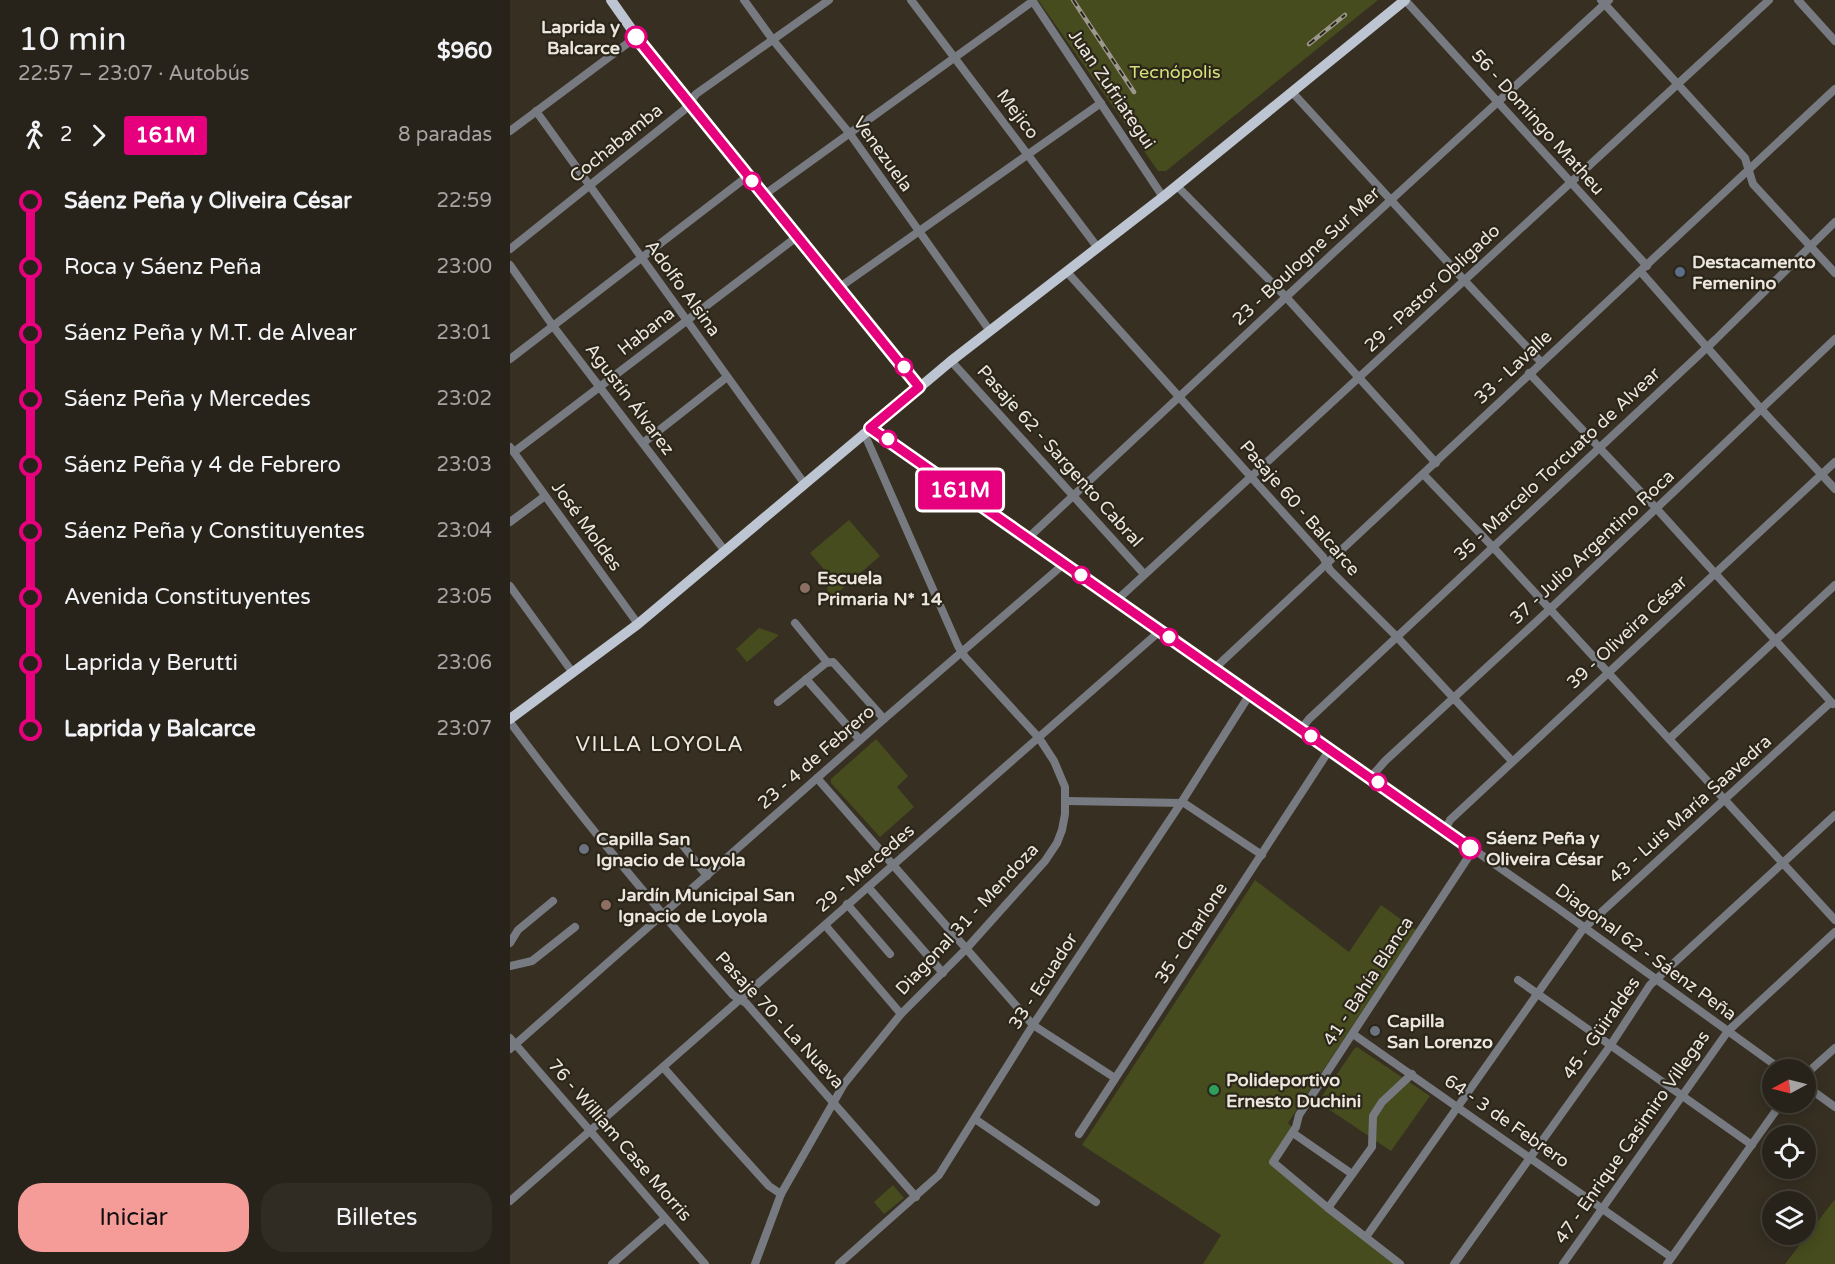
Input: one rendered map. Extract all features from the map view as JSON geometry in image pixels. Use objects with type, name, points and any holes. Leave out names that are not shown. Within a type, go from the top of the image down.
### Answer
[{"type":"main road","points":[[510,721],[638,624],[919,387],[1177,186],[1405,0]]},
{"type":"main road","points":[[615,1],[636,37],[919,387]]},
{"type":"street","name":"Venezuela","points":[[744,0],[773,40],[850,134],[990,331]]},
{"type":"street","name":"Cochabamba","points":[[510,249],[684,110],[696,94],[829,0]]},
{"type":"street","name":"Mejico","points":[[911,0],[1098,248]]},
{"type":"street","name":"56 - Domingo Matheu","points":[[1405,0],[1570,183],[1644,269],[1706,348],[1835,489]]},
{"type":"street","name":"29 - Pastor Obligado","points":[[1117,600],[1769,0]]},
{"type":"street","points":[[1798,0],[1835,41]]},
{"type":"street","points":[[764,195],[1033,1]]},
{"type":"street","name":"Juan Zufriategui","points":[[1033,1],[1163,197]]},
{"type":"street","points":[[1605,1],[1745,158],[1753,184],[1835,273]]},
{"type":"street","name":"23 - Boulogne Sur Mer","points":[[1028,538],[1605,1]]},
{"type":"street","points":[[510,131],[636,37]]},
{"type":"street","name":"33 - Lavalle","points":[[1215,668],[1835,89]]},
{"type":"street","points":[[1292,92],[1541,362]]},
{"type":"street","points":[[840,287],[1101,103]]},
{"type":"street","name":"Adolfo Alsina","points":[[536,111],[804,483]]},
{"type":"street","points":[[510,359],[748,176]]},
{"type":"street","points":[[1177,186],[1286,297],[1436,463]]},
{"type":"street","name":"35 - Marcelo Torcuato de Alvear","points":[[1301,729],[1492,546],[1706,348],[1835,222]]},
{"type":"street","name":"Habana","points":[[512,450],[600,387],[798,236]]},
{"type":"street","name":"Agustín Álvarez","points":[[510,265],[553,326],[725,551]]},
{"type":"street","name":"Pasaje 60 - Balcarce","points":[[1066,272],[1252,476],[1330,570],[1512,761]]},
{"type":"street","name":"37 - Julio Argentino Roca","points":[[1371,777],[1380,766],[1550,609],[1835,339]]},
{"type":"street","name":"Pasaje 62 - Sargento Cabral","points":[[951,361],[1144,574]]},
{"type":"street","points":[[1529,373],[1656,508],[1833,704]]},
{"type":"street","points":[[643,443],[727,377]]},
{"type":"street","name":"Diagonal 62 - Sáenz Peña","points":[[867,430],[1065,563],[1371,777],[1767,1059]]},
{"type":"street","name":"Diagonal 31 - Mendoza","points":[[755,1264],[781,1194],[834,1101],[901,1014],[944,973],[1051,854],[1062,830],[1066,801],[1065,787],[1059,770],[1039,738],[961,653],[867,430]]},
{"type":"street","name":"José Moldes","points":[[512,450],[638,624]]},
{"type":"street","name":"39 - Oliveira César","points":[[1445,830],[1450,820],[1512,761],[1835,462]]},
{"type":"street","points":[[1424,475],[1835,920]]},
{"type":"street","points":[[510,522],[546,496]]},
{"type":"street","name":"23 - 4 de Febrero","points":[[512,1044],[663,915],[884,718],[1065,563]]},
{"type":"street","points":[[1669,739],[1835,585]]},
{"type":"street","points":[[510,586],[573,673]]},
{"type":"street","points":[[795,623],[827,662]]},
{"type":"street","name":"29 - Mercedes","points":[[510,1201],[1160,631]]},
{"type":"street","points":[[778,702],[827,662],[833,662],[884,718]]},
{"type":"street","points":[[806,679],[860,740]]},
{"type":"street","name":"33 - Ecuador","points":[[839,1264],[939,1175],[1033,1025],[1181,803],[1250,694]]},
{"type":"street","name":"43 - Luis María Saavedra","points":[[1366,1237],[1583,929],[1833,704]]},
{"type":"street","name":"Pasaje 70 - La Nueva","points":[[510,721],[575,807],[663,915],[733,995],[746,1003],[834,1101],[916,1197]]},
{"type":"street","name":"35 - Charlone","points":[[1079,1134],[1330,750]]},
{"type":"street","points":[[817,778],[1033,1025],[1115,1078]]},
{"type":"street","points":[[1066,801],[1187,804],[1262,855]]},
{"type":"street","name":"45 - Güiraldes","points":[[1454,1264],[1656,979],[1835,815]]},
{"type":"street","points":[[678,838],[707,876]]},
{"type":"street","name":"41 - Bahía Blanca","points":[[1328,1208],[1273,1162],[1293,1132],[1299,1115],[1473,850]]},
{"type":"street","points":[[868,887],[944,973]]},
{"type":"street","points":[[510,943],[518,930],[553,901]]},
{"type":"street","points":[[847,904],[890,954]]},
{"type":"street","points":[[825,925],[901,1014]]},
{"type":"street","points":[[510,966],[532,960],[575,927]]},
{"type":"street","name":"47 - Enrique Casimiro Villegas","points":[[1563,1264],[1728,1031],[1835,932]]},
{"type":"street","points":[[1518,980],[1752,1145]]},
{"type":"street","name":"64 - 3 de Febrero","points":[[1353,1034],[1602,1209],[1669,1261]]},
{"type":"street","name":"76 - William Case Morris","points":[[512,1044],[705,1264]]},
{"type":"street","points":[[1816,1065],[1835,1048]]},
{"type":"street","points":[[663,1067],[730,1143],[770,1186],[781,1194]]},
{"type":"street","points":[[1400,1264],[1328,1208],[1372,1147],[1372,1116],[1382,1102],[1412,1074]]},
{"type":"street","points":[[1816,1093],[1835,1107]]},
{"type":"street","points":[[1669,1261],[1774,1113]]},
{"type":"street","points":[[975,1119],[1096,1202]]},
{"type":"street","points":[[1293,1132],[1352,1174]]},
{"type":"street","points":[[612,1264],[665,1218]]},
{"type":"green space","name":"Tecnópolis","points":[[1038,0],[1378,0],[1166,171],[1158,171]]},
{"type":"green space","points":[[849,520],[880,556],[827,602],[828,574],[810,553]]},
{"type":"green space","points":[[759,628],[779,635],[747,662],[736,649]]},
{"type":"green space","points":[[876,739],[908,776],[897,787],[914,807],[880,837],[831,783],[831,779]]},
{"type":"green space","name":"Polideportivo Ernesto Duchini","points":[[1255,880],[1349,952],[1381,905],[1416,930],[1288,1123],[1292,1127],[1269,1163],[1395,1264],[1203,1264],[1221,1235],[1082,1145]]},
{"type":"green space","points":[[1357,1047],[1430,1096],[1391,1151],[1318,1102]]},
{"type":"green space","points":[[893,1185],[904,1198],[884,1214],[874,1202]]},
{"type":"green space","points":[[1835,1199],[1835,1264],[1785,1264],[1800,1245],[1816,1245],[1816,1224]]},
{"type":"railway","points":[[1073,0],[1134,92]]},
{"type":"railway","points":[[1309,44],[1345,15]]},
{"type":"bus line","name":"161M","points":[[636,37],[919,387],[870,428],[1470,848]]},
{"type":"place","name":"Laprida y Balcarce","points":[[636,37]]},
{"type":"place","name":"Destacamento Femenino","points":[[1680,272]]},
{"type":"place","name":"Escuela Primaria N* 14","points":[[805,588]]},
{"type":"place","name":"Sáenz Peña y Oliveira César","points":[[1470,848]]},
{"type":"place","name":"Capilla San Ignacio de Loyola","points":[[584,849]]},
{"type":"place","name":"Jardín Municipal San Ignacio de Loyola","points":[[606,905]]},
{"type":"place","name":"Capilla San Lorenzo","points":[[1375,1031]]},
{"type":"place","name":"Polideportivo Ernesto Duchini","points":[[1214,1090]]},
{"type":"district","name":"VILLA LOYOLA","points":[[660,744]]}]
